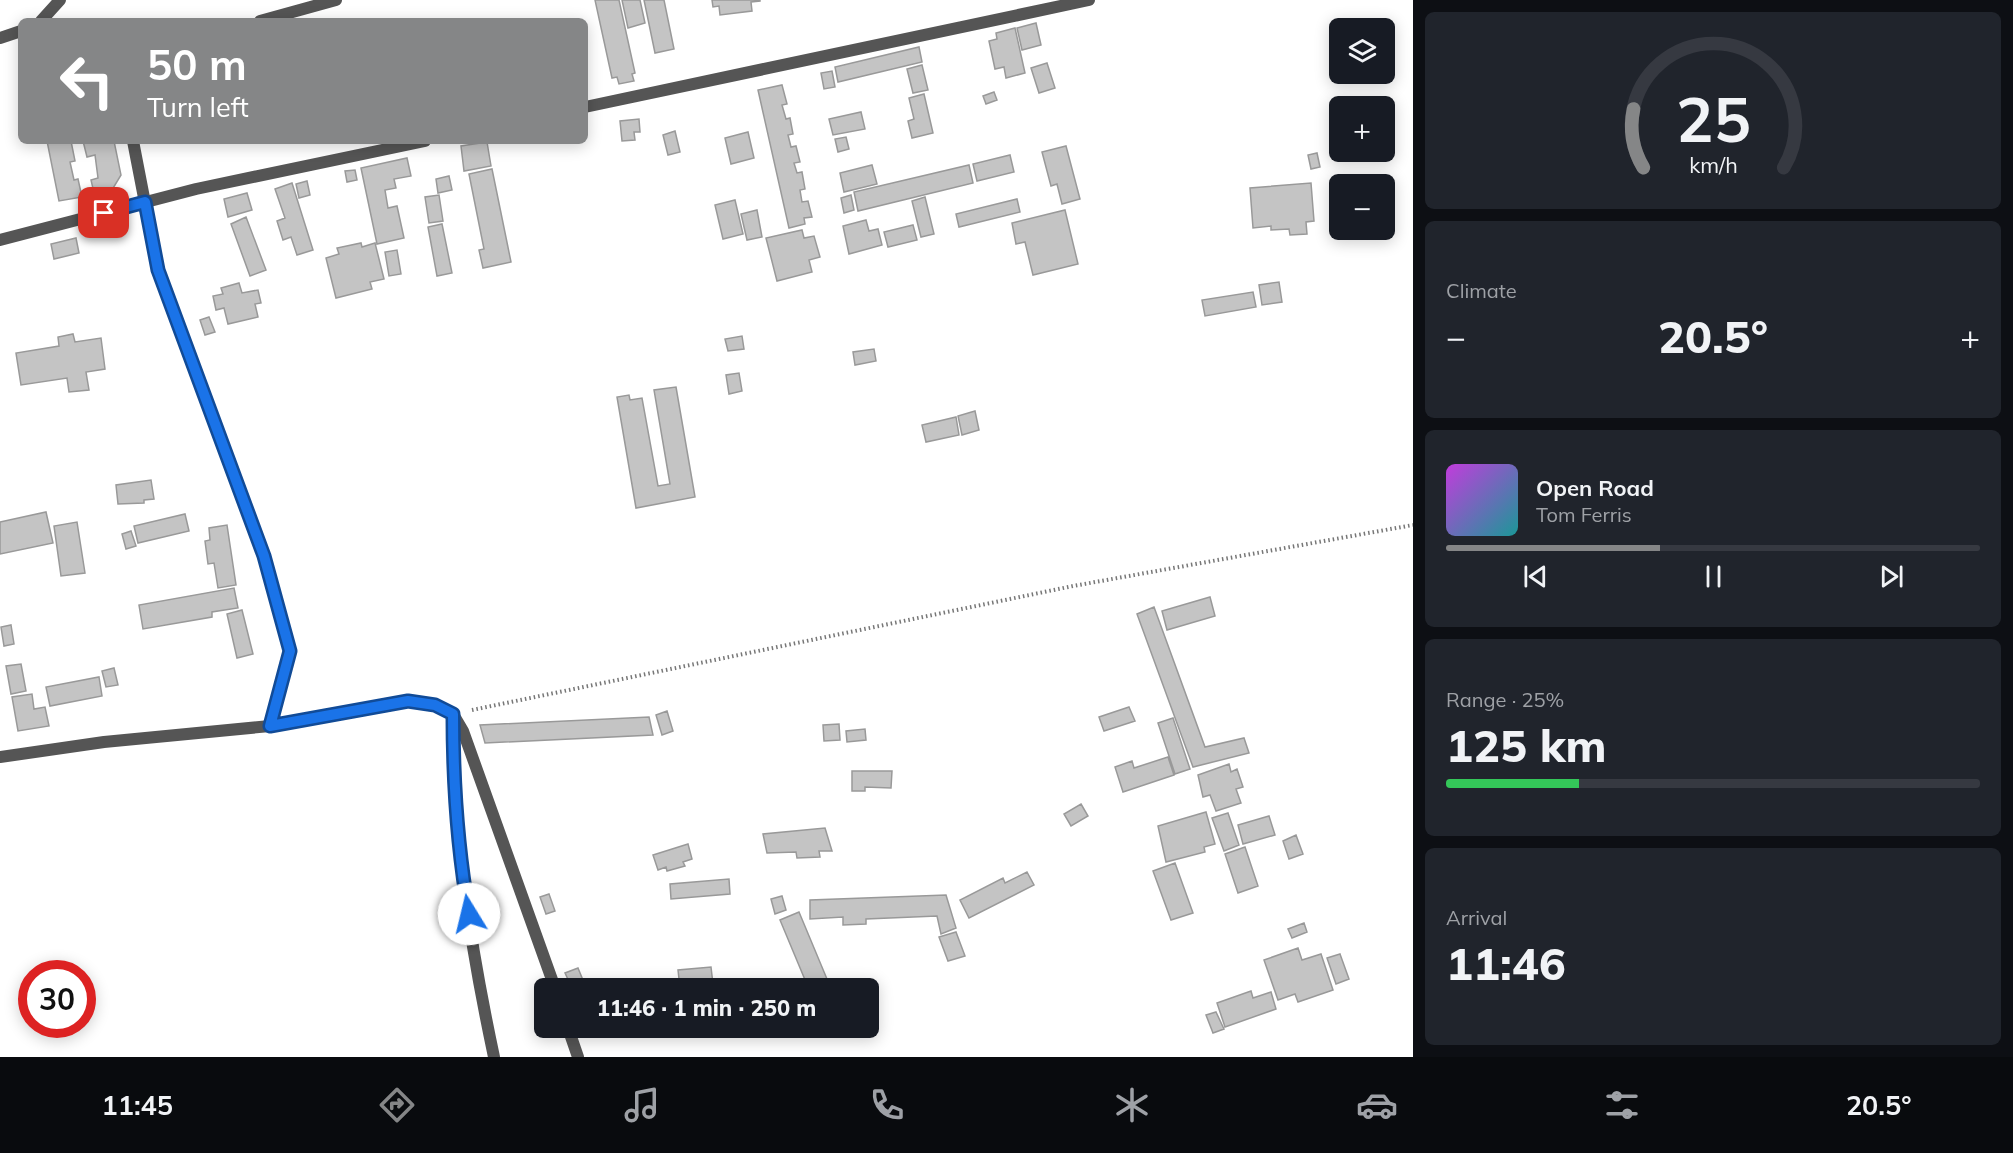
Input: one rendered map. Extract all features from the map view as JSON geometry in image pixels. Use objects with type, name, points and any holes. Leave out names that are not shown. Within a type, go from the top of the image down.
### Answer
[{"type":"street","points":[[44,18],[60,0]]},
{"type":"street","points":[[271,18],[336,0]]},
{"type":"street","points":[[588,106],[1089,0]]},
{"type":"street","points":[[0,38],[18,32]]},
{"type":"street","points":[[134,144],[158,270],[264,556],[290,651],[270,726]]},
{"type":"street","points":[[0,240],[145,202],[411,144]]},
{"type":"street","points":[[0,757],[104,742],[270,726],[408,701],[435,705],[453,714],[463,731],[552,978]]},
{"type":"street","points":[[453,714],[453,783],[457,846],[494,1057]]},
{"type":"street","points":[[572,1038],[579,1057]]},
{"type":"path","points":[[453,714],[804,644],[1073,586],[1413,525]]},
{"type":"building","points":[[595,0],[619,0],[635,73],[632,74],[634,81],[619,84],[617,77],[612,78]]},
{"type":"building","points":[[622,0],[640,0],[645,23],[628,28]]},
{"type":"building","points":[[644,0],[664,0],[674,49],[655,53]]},
{"type":"building","points":[[712,0],[760,1],[751,2],[752,11],[720,15],[719,6],[713,7]]},
{"type":"building","points":[[1036,23],[1041,45],[1022,50],[1017,28]]},
{"type":"building","points":[[1015,28],[1025,73],[1006,78],[1004,67],[995,69],[989,41],[997,39],[996,33]]},
{"type":"building","points":[[919,47],[922,62],[838,82],[835,67]]},
{"type":"building","points":[[1047,63],[1055,88],[1039,93],[1031,68]]},
{"type":"building","points":[[922,65],[928,90],[913,93],[907,69]]},
{"type":"building","points":[[832,71],[835,87],[824,89],[821,73]]},
{"type":"building","points":[[782,85],[787,104],[782,105],[786,119],[790,118],[793,134],[788,135],[791,147],[796,146],[800,162],[794,163],[797,173],[802,172],[805,189],[800,190],[802,202],[808,201],[812,217],[804,218],[805,224],[789,228],[758,90]]},
{"type":"building","points":[[994,92],[997,100],[986,104],[983,96]]},
{"type":"building","points":[[924,94],[933,133],[912,138],[908,121],[914,119],[909,98]]},
{"type":"building","points":[[861,112],[865,129],[833,135],[829,119]]},
{"type":"building","points":[[639,119],[640,132],[634,132],[635,140],[622,141],[620,121]]},
{"type":"building","points":[[675,131],[680,152],[668,155],[663,135]]},
{"type":"building","points":[[748,132],[754,158],[731,164],[725,138]]},
{"type":"building","points":[[846,137],[849,149],[838,152],[835,139]]},
{"type":"building","points":[[48,144],[72,144],[75,161],[70,162],[74,180],[78,179],[82,197],[59,201]]},
{"type":"building","points":[[84,144],[115,144],[121,175],[112,190],[95,197],[91,180],[98,178],[95,155],[87,157]]},
{"type":"building","points":[[487,144],[491,166],[464,171],[461,146]]},
{"type":"building","points":[[1066,146],[1080,199],[1062,204],[1057,184],[1051,186],[1042,152]]},
{"type":"building","points":[[1317,153],[1320,167],[1311,169],[1308,155]]},
{"type":"building","points":[[1010,155],[1014,172],[977,181],[973,164]]},
{"type":"building","points":[[407,158],[411,176],[394,179],[396,188],[385,190],[388,208],[397,206],[404,238],[377,244],[361,168]]},
{"type":"building","points":[[872,165],[877,184],[844,192],[840,173]]},
{"type":"building","points":[[969,165],[973,183],[858,211],[854,192]]},
{"type":"building","points":[[492,169],[511,262],[483,268],[479,250],[484,249],[469,174]]},
{"type":"building","points":[[355,170],[357,180],[347,182],[345,171]]},
{"type":"building","points":[[449,176],[452,190],[438,193],[436,179]]},
{"type":"building","points":[[307,181],[310,195],[299,198],[296,184]]},
{"type":"building","points":[[292,183],[313,250],[297,255],[291,237],[283,240],[277,221],[285,218],[275,189]]},
{"type":"building","points":[[1311,183],[1314,221],[1306,222],[1307,234],[1290,235],[1289,229],[1271,230],[1271,226],[1253,228],[1250,188]]},
{"type":"building","points":[[247,193],[252,210],[228,217],[224,199]]},
{"type":"building","points":[[439,195],[443,221],[429,223],[425,197]]},
{"type":"building","points":[[851,195],[854,210],[844,213],[841,198]]},
{"type":"building","points":[[925,197],[934,234],[921,237],[912,201]]},
{"type":"building","points":[[1017,199],[1020,212],[959,227],[956,214]]},
{"type":"building","points":[[735,200],[743,234],[723,239],[715,205]]},
{"type":"building","points":[[757,210],[762,237],[747,240],[741,214]]},
{"type":"building","points":[[1065,210],[1078,264],[1033,275],[1025,242],[1016,244],[1012,223]]},
{"type":"building","points":[[246,217],[266,270],[250,276],[231,224]]},
{"type":"building","points":[[866,220],[869,231],[878,229],[882,245],[849,254],[843,226]]},
{"type":"building","points":[[442,224],[452,273],[437,276],[428,227]]},
{"type":"building","points":[[913,225],[917,240],[888,247],[884,232]]},
{"type":"building","points":[[802,230],[804,238],[814,236],[820,257],[809,260],[812,272],[777,281],[766,238]]},
{"type":"building","points":[[76,238],[79,253],[54,259],[51,244]]},
{"type":"building","points":[[361,243],[362,247],[375,243],[384,279],[370,282],[372,289],[336,298],[326,258],[339,254],[337,248]]},
{"type":"building","points":[[397,250],[401,274],[389,276],[385,252]]},
{"type":"building","points":[[1279,282],[1282,302],[1262,305],[1259,285]]},
{"type":"building","points":[[239,283],[242,293],[258,290],[261,303],[255,304],[258,317],[228,324],[224,308],[216,310],[213,296],[223,294],[221,288]]},
{"type":"building","points":[[1253,292],[1256,307],[1205,316],[1202,300]]},
{"type":"building","points":[[209,317],[215,332],[205,335],[200,320]]},
{"type":"building","points":[[73,334],[75,342],[101,338],[105,369],[86,372],[89,390],[69,392],[67,378],[21,385],[16,353],[59,346],[58,337]]},
{"type":"building","points":[[742,336],[744,349],[728,351],[725,339]]},
{"type":"building","points":[[874,349],[876,361],[855,365],[853,352]]},
{"type":"building","points":[[739,373],[742,391],[729,394],[726,375]]},
{"type":"building","points":[[676,387],[695,497],[636,508],[617,397],[629,395],[630,400],[642,398],[658,486],[670,484],[654,390]]},
{"type":"building","points":[[975,411],[979,430],[962,435],[958,416]]},
{"type":"building","points":[[956,417],[959,435],[926,442],[922,425]]},
{"type":"building","points":[[151,480],[154,499],[144,500],[144,503],[118,504],[116,485]]},
{"type":"building","points":[[46,512],[53,543],[0,554],[0,522]]},
{"type":"building","points":[[185,514],[189,531],[138,543],[134,526]]},
{"type":"building","points":[[77,522],[85,573],[61,576],[54,526]]},
{"type":"building","points":[[227,525],[236,585],[218,588],[214,563],[208,564],[205,541],[210,540],[209,528]]},
{"type":"building","points":[[131,531],[136,546],[126,549],[122,534]]},
{"type":"building","points":[[234,588],[238,608],[212,612],[212,617],[143,629],[139,605]]},
{"type":"building","points":[[1210,597],[1215,616],[1167,630],[1162,611]]},
{"type":"building","points":[[1154,607],[1205,747],[1244,738],[1249,753],[1193,767],[1137,614]]},
{"type":"building","points":[[242,610],[253,654],[237,658],[227,614]]},
{"type":"building","points":[[11,625],[14,644],[4,646],[1,627]]},
{"type":"building","points":[[21,664],[26,691],[11,694],[6,666]]},
{"type":"building","points":[[114,668],[118,685],[106,687],[102,671]]},
{"type":"building","points":[[99,677],[102,696],[50,706],[46,687]]},
{"type":"building","points":[[32,694],[34,709],[45,707],[49,726],[18,731],[12,697]]},
{"type":"building","points":[[1129,707],[1135,721],[1104,731],[1099,717]]},
{"type":"building","points":[[667,711],[673,731],[662,735],[656,715]]},
{"type":"building","points":[[649,717],[653,735],[485,743],[480,725]]},
{"type":"building","points":[[1173,718],[1190,769],[1175,774],[1158,723]]},
{"type":"building","points":[[839,724],[840,740],[824,741],[823,725]]},
{"type":"building","points":[[865,729],[866,740],[847,742],[846,731]]},
{"type":"building","points":[[1168,757],[1174,775],[1123,792],[1115,767],[1132,761],[1134,768]]},
{"type":"building","points":[[1229,764],[1231,772],[1237,769],[1243,787],[1236,789],[1241,803],[1216,811],[1210,795],[1203,797],[1198,775]]},
{"type":"building","points":[[852,771],[892,771],[891,788],[865,787],[865,791],[852,791]]},
{"type":"building","points":[[1081,804],[1088,816],[1071,826],[1064,814]]},
{"type":"building","points":[[1206,812],[1215,844],[1204,847],[1205,852],[1166,862],[1158,826]]},
{"type":"building","points":[[1228,813],[1239,845],[1224,851],[1212,818]]},
{"type":"building","points":[[1269,816],[1275,835],[1243,844],[1238,825]]},
{"type":"building","points":[[825,828],[832,851],[819,851],[820,857],[797,858],[796,852],[767,853],[763,834]]},
{"type":"building","points":[[1296,835],[1303,854],[1289,859],[1283,841]]},
{"type":"building","points":[[688,844],[692,859],[683,862],[685,866],[667,871],[666,867],[658,870],[653,855]]},
{"type":"building","points":[[1245,847],[1258,886],[1238,893],[1225,854]]},
{"type":"building","points":[[1175,863],[1193,913],[1171,920],[1153,871]]},
{"type":"building","points":[[1027,872],[1034,885],[969,918],[960,900],[1003,878],[1005,883]]},
{"type":"building","points":[[729,879],[730,894],[671,899],[670,884]]},
{"type":"building","points":[[549,894],[555,911],[546,914],[540,897]]},
{"type":"building","points":[[946,895],[956,928],[941,934],[937,916],[866,919],[866,924],[843,925],[843,917],[810,919],[810,900]]},
{"type":"building","points":[[782,896],[786,910],[775,914],[771,899]]},
{"type":"building","points":[[799,912],[827,978],[804,978],[780,920]]},
{"type":"building","points":[[1304,923],[1307,932],[1292,938],[1288,929]]},
{"type":"building","points":[[956,932],[965,956],[948,961],[939,937]]},
{"type":"building","points":[[1298,948],[1302,960],[1321,954],[1333,990],[1298,1002],[1295,994],[1278,1000],[1264,960]]},
{"type":"building","points":[[1340,954],[1349,979],[1336,984],[1327,958]]},
{"type":"building","points":[[711,967],[712,978],[679,978],[678,970]]},
{"type":"building","points":[[578,968],[582,978],[567,978],[565,973]]},
{"type":"building","points":[[1251,991],[1253,998],[1271,992],[1276,1009],[1225,1027],[1217,1003]]},
{"type":"building","points":[[1216,1012],[1224,1029],[1213,1033],[1206,1015]]},
{"type":"route","points":[[104,213],[145,202],[158,270],[264,556],[290,651],[270,726],[408,701],[435,705],[453,714],[453,783],[457,846],[469,914]]}]
